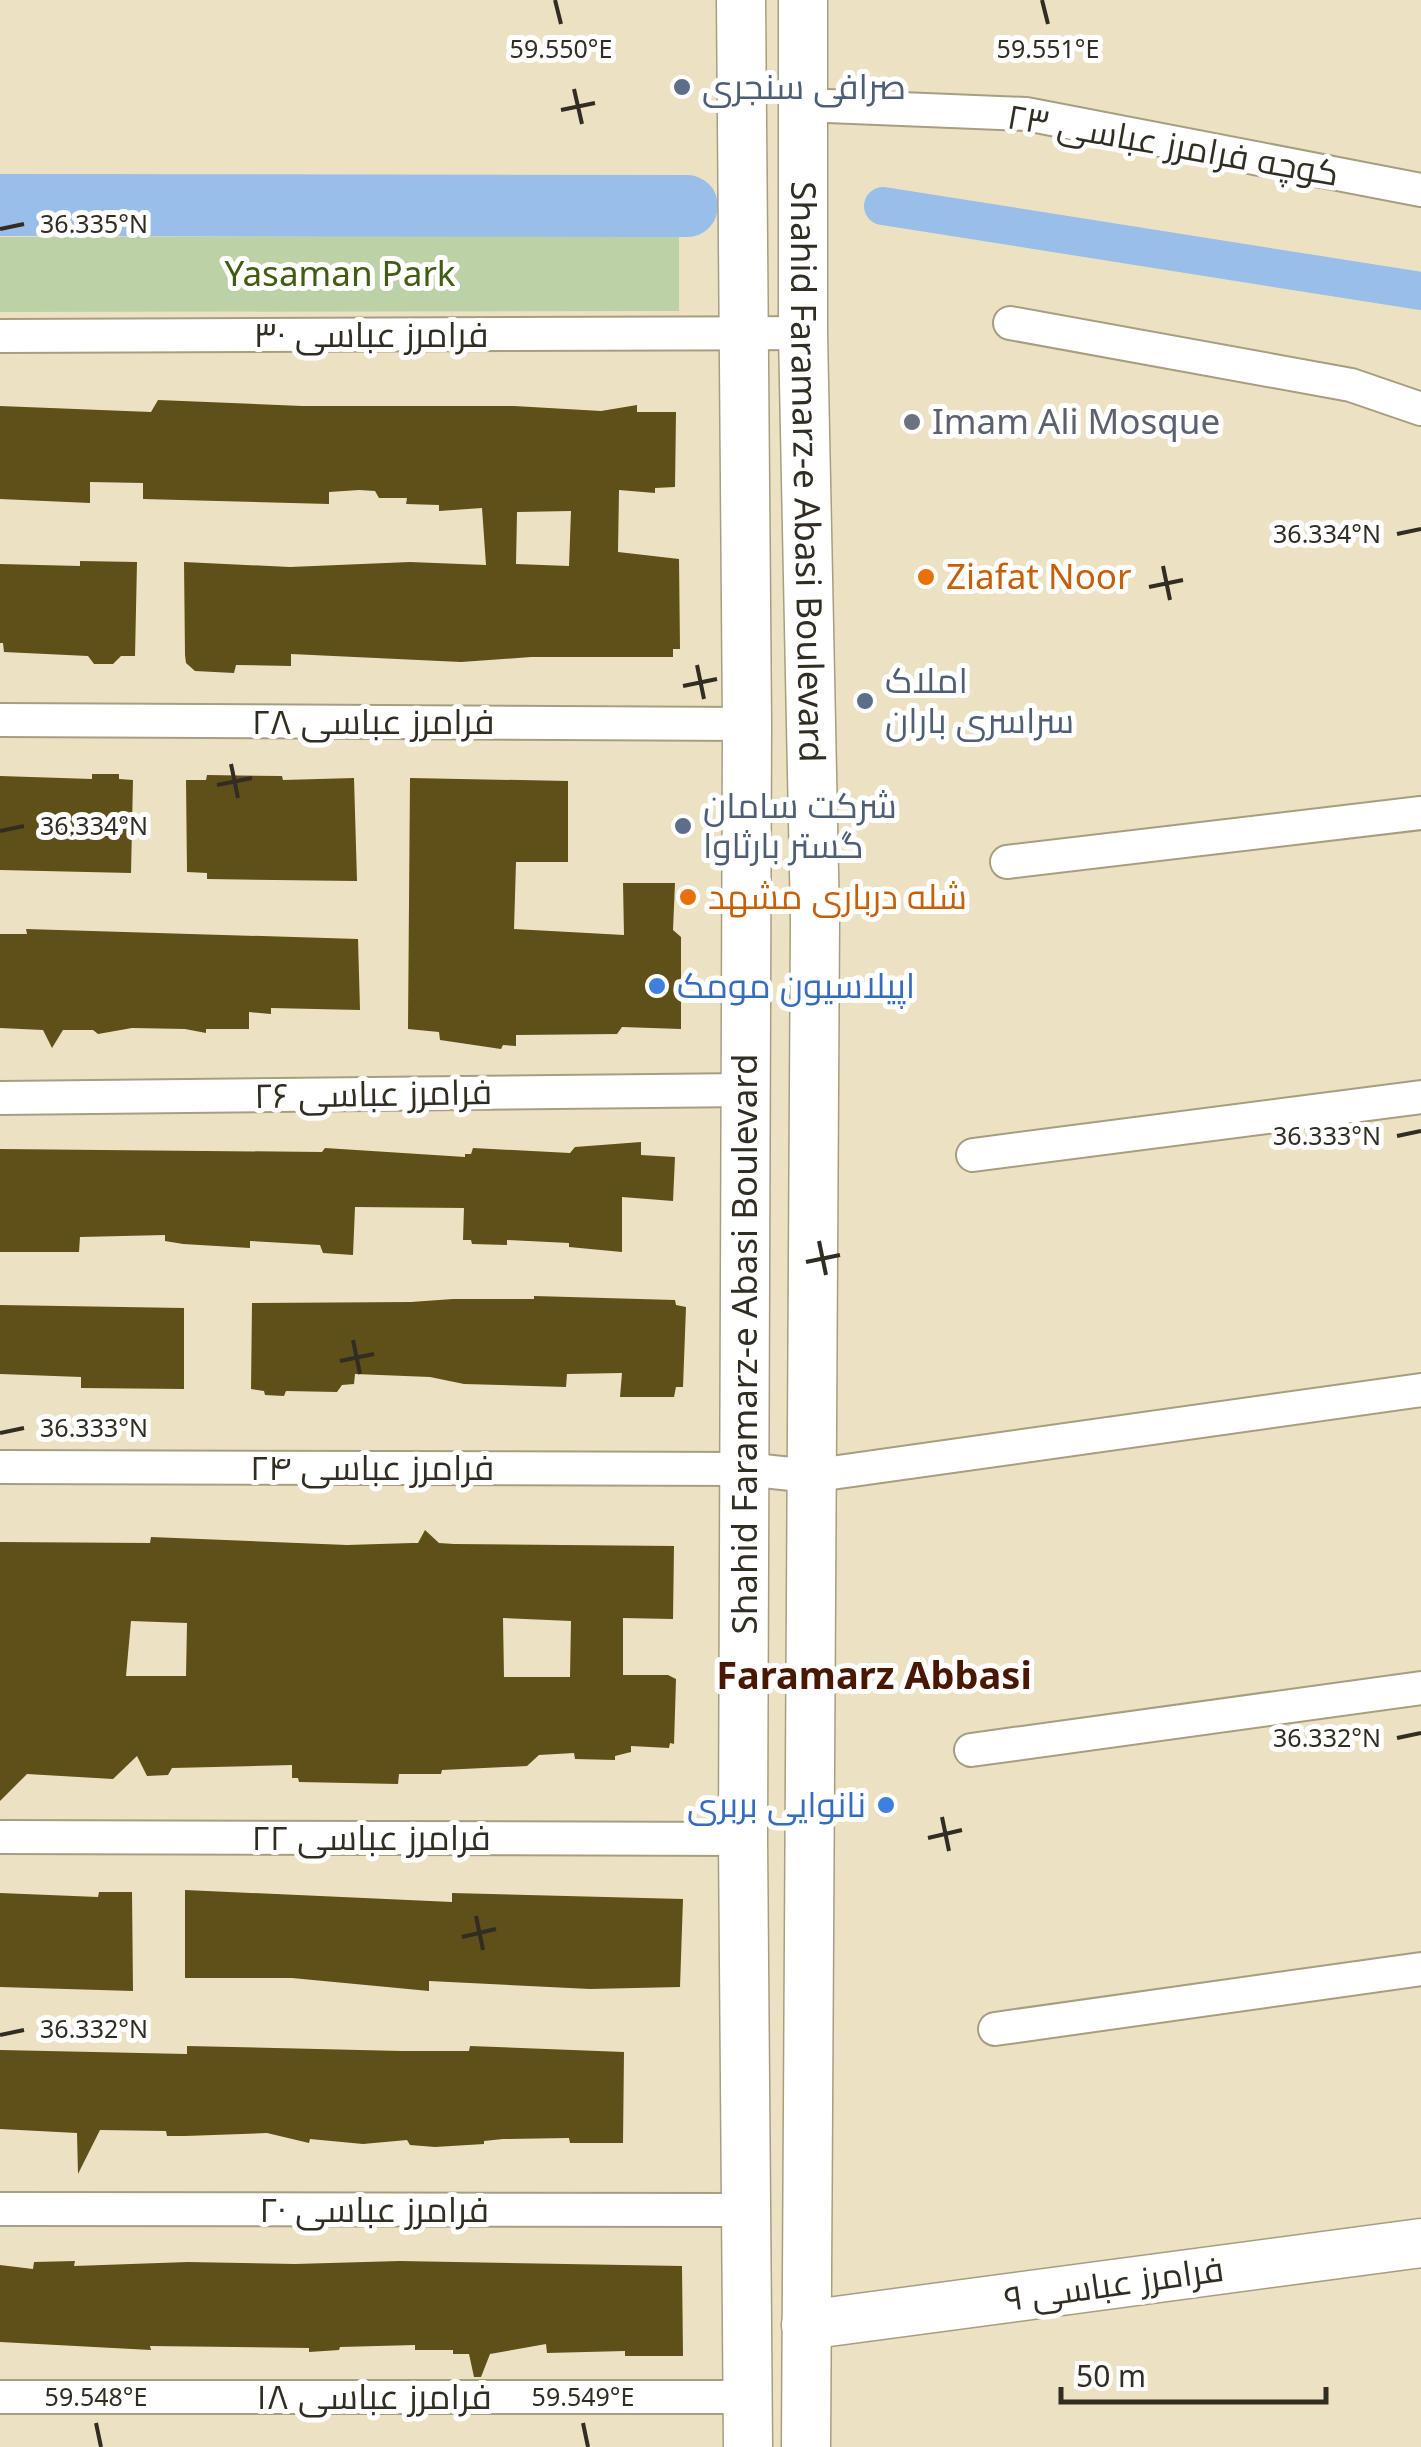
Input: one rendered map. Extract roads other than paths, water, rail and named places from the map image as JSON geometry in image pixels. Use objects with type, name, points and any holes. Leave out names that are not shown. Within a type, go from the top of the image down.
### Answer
[{"type":"main road","name":"Shahid Faramarz-e Abasi Boulevard","points":[[741,0],[747,724],[743,1839],[748,2447]]},
{"type":"main road","name":"Shahid Faramarz-e Abasi Boulevard","points":[[803,0],[803,333],[815,920],[806,2447]]},
{"type":"main road","name":"فرامرز عباسی ۹","points":[[806,2325],[1421,2243]]},
{"type":"street","name":"کوچه فرامرز عباسی ۲۳","points":[[803,105],[1026,114],[1421,190]]},
{"type":"street","points":[[1010,323],[1350,384],[1421,409]]},
{"type":"street","name":"فرامرز عباسی ۳۰","points":[[0,336],[803,333]]},
{"type":"street","name":"فرامرز عباسی ۲۸","points":[[0,720],[747,724]]},
{"type":"street","points":[[1007,862],[1421,812]]},
{"type":"street","name":"فرامرز عباسی ۲۶","points":[[0,1098],[747,1090]]},
{"type":"street","points":[[973,1155],[1421,1097]]},
{"type":"street","name":"فرامرز عباسی ۲۴","points":[[0,1466],[744,1469],[810,1476],[1421,1390]]},
{"type":"street","points":[[971,1750],[1421,1688]]},
{"type":"street","name":"فرامرز عباسی ۲۲","points":[[0,1837],[743,1839]]},
{"type":"street","points":[[996,2029],[1421,1970]]},
{"type":"street","name":"فرامرز عباسی ۲۰","points":[[0,2209],[748,2210]]},
{"type":"street","name":"فرامرز عباسی ۱۸","points":[[0,2396],[748,2397]]},
{"type":"waterway","points":[[0,205],[687,206]]},
{"type":"waterway","points":[[883,206],[1421,291]]},
{"type":"place","name":"صرافی سنجری","points":[[682,87]]},
{"type":"place","name":"Imam Ali Mosque","points":[[912,422]]},
{"type":"place","name":"Ziafat Noor","points":[[926,577]]},
{"type":"place","name":"املاک سراسری باران","points":[[865,701]]},
{"type":"place","name":"شرکت سامان گستر بارثاوا","points":[[683,826]]},
{"type":"place","name":"شله درباری مشهد","points":[[688,897]]},
{"type":"place","name":"اپیلاسیون مومک","points":[[657,986]]},
{"type":"place","name":"نانوایی بربری","points":[[886,1805]]},
{"type":"district","name":"Faramarz Abbasi","points":[[874,1676]]},
{"type":"park label","name":"Yasaman Park","points":[[340,274]]}]
